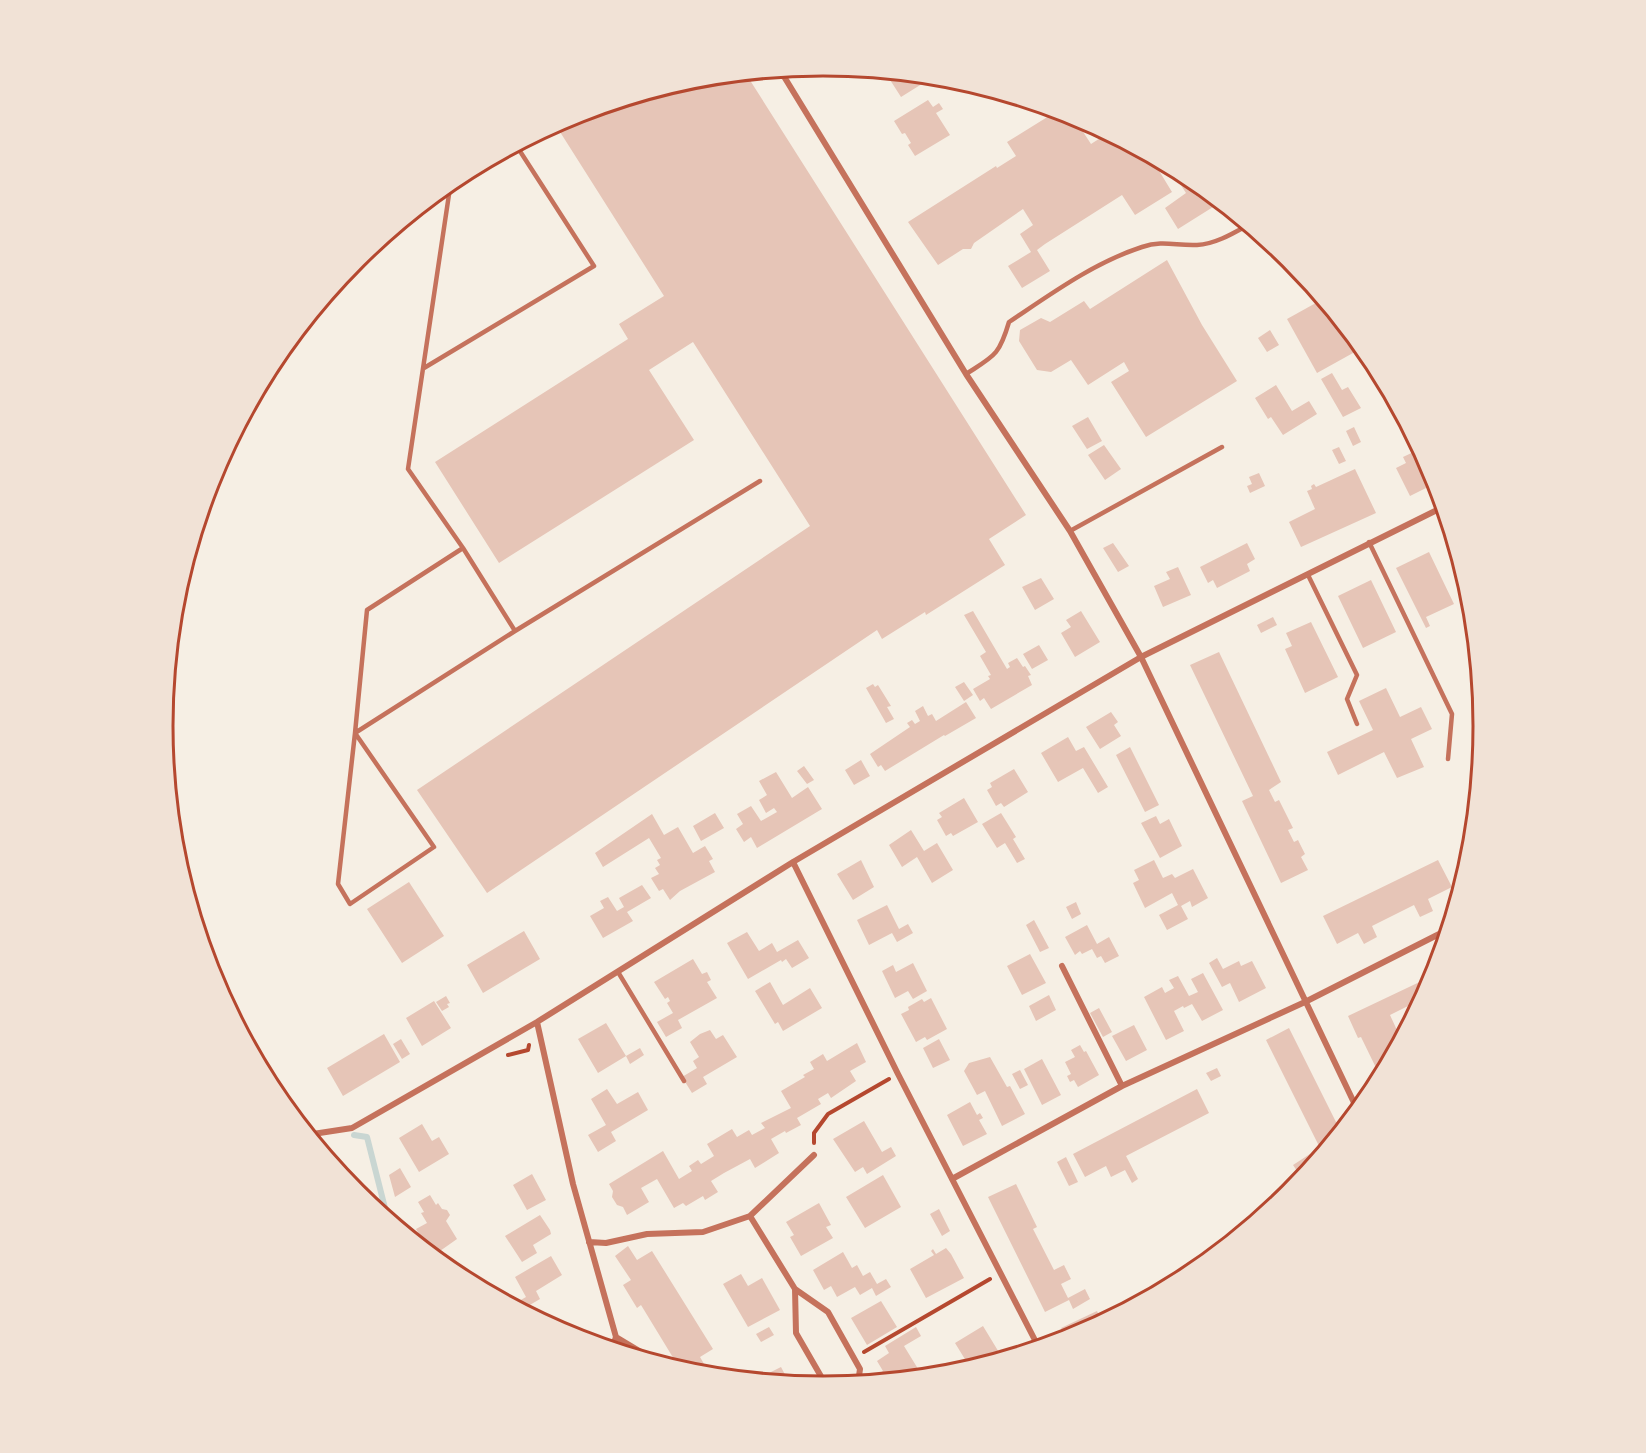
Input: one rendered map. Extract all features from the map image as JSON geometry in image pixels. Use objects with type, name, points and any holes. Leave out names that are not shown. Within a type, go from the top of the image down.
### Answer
[{"type":"street","points":[[785,78],[966,374],[1071,531],[1141,657],[1353,1102]]},
{"type":"street","points":[[316,1133],[352,1128],[537,1022],[793,862],[1141,657],[1436,510]]},
{"type":"street","points":[[793,862],[898,1074],[1035,1341]]},
{"type":"street","points":[[952,1179],[1122,1086],[1305,1002],[1439,934]]},
{"type":"street","points":[[1062,966],[1122,1086]]},
{"type":"street","points":[[537,1022],[573,1184],[616,1337],[614,1342]]},
{"type":"street","points":[[589,1242],[606,1243],[646,1234],[703,1232],[750,1216],[814,1155]]},
{"type":"street","points":[[750,1216],[795,1289],[828,1312],[860,1369],[859,1375]]},
{"type":"street","points":[[795,1289],[796,1333],[821,1376]]},
{"type":"street","points":[[616,1337],[634,1348]]},
{"type":"lane","points":[[424,368],[594,266],[521,152]]},
{"type":"lane","points":[[449,195],[408,469],[463,548],[515,632]]},
{"type":"lane","points":[[966,374],[995,355],[1009,322],[1079,275],[1142,247],[1162,242],[1200,245],[1224,238],[1241,229]]},
{"type":"lane","points":[[1071,531],[1222,447]]},
{"type":"lane","points":[[355,733],[760,481]]},
{"type":"lane","points":[[1369,542],[1452,714],[1448,759]]},
{"type":"lane","points":[[355,733],[434,847],[350,904],[338,884],[367,610],[463,548]]},
{"type":"lane","points":[[1308,575],[1357,675],[1347,699],[1357,724]]},
{"type":"lane","points":[[618,972],[684,1081]]},
{"type":"path","points":[[814,1155],[814,1133],[828,1114],[898,1074]]},
{"type":"path","points":[[854,1357],[1001,1273]]},
{"type":"building","points":[[890,80],[921,84],[901,97]]},
{"type":"building","points":[[750,81],[1026,515],[989,539],[1005,565],[926,615],[925,612],[882,639],[877,630],[487,893],[417,790],[810,526],[693,342],[649,370],[694,440],[499,563],[435,462],[628,339],[619,324],[664,296],[560,132],[614,111],[655,99],[696,89]]},
{"type":"building","points":[[928,100],[933,107],[939,103],[943,109],[936,113],[950,135],[915,156],[908,145],[911,143],[905,133],[902,134],[894,121]]},
{"type":"building","points":[[1048,117],[1082,131],[1091,144],[1099,139],[1148,164],[1159,171],[1172,192],[1135,215],[1122,195],[1045,244],[1037,250],[1050,271],[1022,288],[1008,266],[1031,252],[1020,234],[1033,225],[1023,209],[974,243],[971,249],[963,249],[938,265],[908,222],[996,166],[997,168],[1016,156],[1007,142]]},
{"type":"building","points":[[1180,183],[1213,207],[1178,229],[1165,208],[1186,193]]},
{"type":"building","points":[[1167,260],[1202,325],[1237,381],[1146,437],[1111,382],[1129,371],[1124,362],[1088,385],[1071,360],[1051,372],[1037,370],[1019,341],[1020,330],[1041,318],[1050,322],[1084,301],[1090,309]]},
{"type":"building","points":[[1316,303],[1354,352],[1317,373],[1287,319]]},
{"type":"building","points":[[1270,330],[1279,345],[1267,352],[1258,338]]},
{"type":"building","points":[[1332,373],[1342,390],[1348,387],[1361,408],[1343,417],[1321,379]]},
{"type":"building","points":[[1276,385],[1292,411],[1309,401],[1317,414],[1283,435],[1271,417],[1268,419],[1255,398]]},
{"type":"building","points":[[1088,417],[1102,441],[1087,449],[1072,426]]},
{"type":"building","points":[[1354,427],[1361,442],[1353,446],[1346,431]]},
{"type":"building","points":[[1104,445],[1121,469],[1105,480],[1088,455]]},
{"type":"building","points":[[1339,447],[1346,461],[1339,464],[1332,450]]},
{"type":"building","points":[[1412,453],[1427,487],[1410,496],[1396,468],[1406,463],[1403,457]]},
{"type":"building","points":[[1355,469],[1376,513],[1301,547],[1289,522],[1315,509],[1307,491],[1312,489],[1311,486],[1314,484],[1316,487]]},
{"type":"building","points":[[1259,473],[1265,486],[1250,493],[1247,486],[1252,484],[1249,477]]},
{"type":"building","points":[[1113,543],[1129,566],[1118,572],[1103,548]]},
{"type":"building","points":[[1247,543],[1255,559],[1247,564],[1250,571],[1217,588],[1213,580],[1208,583],[1200,567]]},
{"type":"building","points":[[1429,552],[1454,604],[1426,617],[1430,626],[1426,628],[1396,568]]},
{"type":"building","points":[[1178,567],[1191,595],[1163,607],[1154,586],[1170,579],[1166,572]]},
{"type":"building","points":[[1041,578],[1054,599],[1035,610],[1022,587]]},
{"type":"building","points":[[1371,580],[1396,632],[1363,648],[1338,596]]},
{"type":"building","points":[[973,611],[1007,669],[1010,667],[1008,663],[1017,658],[1031,675],[1028,676],[1032,685],[991,709],[984,698],[980,701],[973,689],[990,679],[988,676],[991,675],[980,656],[986,652],[964,615]]},
{"type":"building","points":[[1081,611],[1100,642],[1075,657],[1061,633],[1071,627],[1066,620]]},
{"type":"building","points":[[1273,617],[1277,625],[1261,633],[1257,625]]},
{"type":"building","points":[[1311,622],[1338,677],[1305,693],[1285,649],[1292,646],[1286,633]]},
{"type":"building","points":[[1039,645],[1048,660],[1032,669],[1023,654]]},
{"type":"building","points":[[1219,652],[1281,782],[1269,790],[1275,802],[1279,800],[1293,828],[1288,830],[1294,842],[1298,840],[1305,854],[1301,857],[1308,870],[1281,883],[1242,801],[1253,796],[1190,665]]},
{"type":"building","points":[[964,682],[973,695],[964,701],[955,687]]},
{"type":"building","points":[[873,684],[875,687],[878,685],[891,706],[887,707],[894,719],[886,723],[866,688]]},
{"type":"building","points":[[1386,688],[1400,717],[1421,707],[1432,729],[1411,739],[1424,767],[1397,778],[1384,752],[1338,775],[1327,752],[1373,730],[1359,701]]},
{"type":"building","points":[[966,702],[976,718],[885,771],[881,765],[878,767],[870,754],[910,727],[907,723],[912,720],[915,724],[920,721],[915,711],[923,706],[928,716],[932,714],[936,721]]},
{"type":"building","points":[[1111,712],[1118,722],[1114,725],[1121,736],[1100,749],[1086,727]]},
{"type":"building","points":[[1068,737],[1076,751],[1084,747],[1108,787],[1098,793],[1083,768],[1058,782],[1041,753]]},
{"type":"building","points":[[1130,747],[1159,805],[1145,812],[1116,755]]},
{"type":"building","points":[[861,760],[870,776],[854,785],[845,770]]},
{"type":"building","points":[[804,766],[814,780],[807,784],[797,771]]},
{"type":"building","points":[[1014,769],[1028,792],[1004,807],[1001,803],[996,806],[987,790],[992,787],[990,783]]},
{"type":"building","points":[[776,772],[792,798],[808,787],[822,809],[757,848],[751,837],[744,842],[736,829],[743,824],[737,814],[751,806],[761,821],[777,812],[774,808],[766,813],[759,800],[767,795],[759,781]]},
{"type":"building","points":[[964,798],[978,822],[953,836],[951,833],[946,836],[937,820],[942,817],[939,813]]},
{"type":"building","points":[[715,813],[724,828],[701,841],[693,826]]},
{"type":"building","points":[[1001,813],[1016,837],[1013,839],[1025,859],[1017,863],[1005,843],[997,848],[982,824]]},
{"type":"building","points":[[652,814],[664,835],[678,827],[693,853],[705,846],[713,859],[709,861],[715,872],[680,891],[670,900],[663,889],[659,891],[651,878],[659,874],[655,868],[660,865],[657,860],[661,858],[649,838],[603,867],[595,853]]},
{"type":"building","points":[[1156,816],[1160,824],[1169,819],[1182,846],[1160,858],[1141,823]]},
{"type":"building","points":[[911,830],[924,851],[937,843],[953,870],[932,883],[917,857],[902,867],[889,845]]},
{"type":"building","points":[[861,860],[874,887],[853,900],[837,874]]},
{"type":"building","points":[[1154,860],[1163,878],[1172,874],[1175,878],[1193,869],[1208,898],[1192,907],[1190,901],[1181,906],[1188,919],[1167,930],[1159,915],[1178,905],[1172,893],[1145,908],[1133,883],[1139,880],[1134,870]]},
{"type":"building","points":[[1438,860],[1452,887],[1428,899],[1433,911],[1420,917],[1414,905],[1372,926],[1377,937],[1364,944],[1358,933],[1337,944],[1323,916]]},
{"type":"building","points":[[409,882],[444,936],[402,963],[367,909]]},
{"type":"building","points":[[642,885],[651,898],[627,912],[633,921],[603,938],[590,916],[604,908],[600,901],[608,897],[617,911],[624,907],[619,898]]},
{"type":"building","points":[[1076,902],[1081,914],[1072,919],[1066,907]]},
{"type":"building","points":[[887,905],[899,929],[908,924],[913,933],[897,942],[892,933],[869,945],[857,920]]},
{"type":"building","points":[[1034,920],[1049,948],[1040,952],[1026,925]]},
{"type":"building","points":[[1087,925],[1097,944],[1109,937],[1119,956],[1105,963],[1101,956],[1097,958],[1092,949],[1082,954],[1080,951],[1075,955],[1065,937]]},
{"type":"building","points":[[524,931],[540,959],[483,993],[467,965]]},
{"type":"building","points":[[747,932],[759,951],[772,943],[777,952],[798,940],[809,958],[792,968],[786,959],[782,962],[781,960],[748,979],[727,943]]},
{"type":"building","points":[[1030,954],[1046,983],[1022,995],[1007,966]]},
{"type":"building","points":[[1217,958],[1223,969],[1239,961],[1241,966],[1252,961],[1266,988],[1239,1002],[1230,983],[1222,987],[1209,963]]},
{"type":"building","points":[[693,959],[702,974],[707,972],[711,980],[707,982],[717,998],[678,1020],[682,1028],[666,1037],[657,1022],[673,1013],[667,1003],[670,1001],[668,997],[665,999],[654,982]]},
{"type":"building","points":[[913,963],[927,991],[913,999],[908,991],[895,998],[882,971],[893,965],[896,972]]},
{"type":"building","points":[[1203,973],[1223,1010],[1202,1021],[1192,1004],[1184,1008],[1183,1006],[1174,1011],[1184,1031],[1166,1040],[1144,997],[1162,987],[1165,993],[1174,988],[1169,980],[1178,976],[1189,996],[1198,992],[1191,979]]},
{"type":"building","points":[[1421,981],[1410,1005],[1390,1015],[1397,1031],[1376,1068],[1348,1016]]},
{"type":"building","points":[[770,982],[783,1005],[810,988],[822,1008],[783,1031],[778,1022],[775,1024],[755,991]]},
{"type":"building","points":[[1049,995],[1056,1010],[1036,1021],[1029,1006]]},
{"type":"building","points":[[446,996],[450,1003],[447,1004],[449,1007],[442,1011],[436,1002]]},
{"type":"building","points":[[931,998],[947,1029],[927,1040],[925,1037],[916,1042],[901,1014],[922,999],[924,1002]]},
{"type":"building","points":[[434,1001],[451,1028],[422,1046],[406,1018]]},
{"type":"building","points":[[1099,1008],[1112,1032],[1103,1037],[1090,1013]]},
{"type":"building","points":[[606,1023],[626,1056],[598,1073],[578,1039]]},
{"type":"building","points":[[1134,1025],[1147,1050],[1126,1061],[1112,1036]]},
{"type":"building","points":[[1289,1028],[1337,1124],[1319,1146],[1266,1040]]},
{"type":"building","points":[[710,1030],[716,1039],[723,1035],[737,1057],[703,1077],[707,1084],[692,1093],[682,1077],[697,1068],[693,1061],[699,1057],[690,1042]]},
{"type":"building","points":[[384,1034],[400,1062],[343,1096],[327,1068]]},
{"type":"building","points":[[401,1039],[410,1054],[402,1059],[393,1044]]},
{"type":"building","points":[[939,1039],[950,1060],[933,1068],[923,1048]]},
{"type":"building","points":[[857,1043],[866,1062],[850,1071],[856,1081],[831,1098],[828,1093],[818,1099],[821,1104],[797,1118],[801,1125],[771,1139],[779,1153],[755,1168],[750,1159],[711,1181],[718,1192],[705,1200],[703,1196],[686,1206],[683,1203],[674,1208],[657,1179],[641,1188],[649,1202],[627,1215],[623,1207],[617,1205],[612,1197],[613,1191],[609,1184],[663,1151],[679,1179],[692,1171],[689,1166],[698,1160],[701,1164],[714,1156],[707,1144],[732,1129],[737,1137],[749,1130],[752,1135],[765,1128],[761,1123],[791,1108],[781,1091],[814,1069],[810,1062],[823,1054],[827,1061]]},
{"type":"building","points":[[1080,1045],[1084,1052],[1086,1051],[1099,1075],[1078,1087],[1074,1080],[1070,1082],[1067,1076],[1071,1074],[1065,1062],[1075,1057],[1071,1050]]},
{"type":"building","points":[[640,1048],[644,1055],[630,1064],[626,1056]]},
{"type":"building","points":[[990,1057],[1007,1087],[1010,1086],[1025,1114],[1002,1126],[985,1091],[977,1095],[964,1071],[969,1063]]},
{"type":"building","points":[[1042,1059],[1061,1095],[1042,1105],[1024,1069]]},
{"type":"building","points":[[1217,1068],[1221,1076],[1211,1081],[1206,1073]]},
{"type":"building","points":[[1020,1070],[1028,1085],[1020,1089],[1012,1074]]},
{"type":"building","points":[[607,1089],[617,1104],[638,1092],[648,1110],[611,1132],[616,1141],[598,1152],[588,1135],[606,1125],[591,1099]]},
{"type":"building","points":[[1197,1089],[1209,1113],[1126,1156],[1138,1179],[1132,1183],[1125,1170],[1111,1177],[1106,1166],[1085,1177],[1073,1154]]},
{"type":"building","points":[[970,1102],[977,1115],[980,1113],[983,1118],[979,1120],[987,1134],[963,1146],[947,1115]]},
{"type":"building","points":[[864,1121],[882,1152],[891,1147],[896,1156],[867,1174],[863,1167],[855,1172],[833,1139]]},
{"type":"building","points":[[422,1124],[432,1141],[439,1137],[449,1154],[419,1172],[399,1138]]},
{"type":"building","points":[[1310,1154],[1311,1156],[1297,1171],[1293,1165]]},
{"type":"building","points":[[1066,1157],[1078,1182],[1069,1186],[1057,1162]]},
{"type":"building","points":[[400,1168],[411,1187],[395,1197],[389,1175]]},
{"type":"building","points":[[532,1174],[546,1200],[527,1210],[513,1185]]},
{"type":"building","points":[[883,1175],[901,1207],[865,1228],[846,1197]]},
{"type":"building","points":[[1016,1184],[1037,1227],[1033,1229],[1054,1270],[1064,1265],[1071,1279],[1061,1284],[1068,1298],[1085,1289],[1090,1299],[1073,1309],[1069,1300],[1045,1312],[988,1197]]},
{"type":"building","points":[[430,1195],[436,1205],[438,1203],[442,1209],[447,1210],[450,1215],[446,1221],[457,1239],[440,1251],[421,1237],[416,1229],[427,1223],[418,1202]]},
{"type":"building","points":[[819,1203],[831,1225],[826,1227],[833,1238],[801,1256],[790,1237],[794,1235],[786,1222]]},
{"type":"building","points":[[939,1209],[950,1231],[942,1236],[930,1214]]},
{"type":"building","points":[[540,1215],[551,1234],[533,1245],[537,1253],[522,1262],[505,1236]]},
{"type":"building","points":[[628,1246],[637,1260],[652,1251],[713,1349],[700,1357],[705,1365],[674,1359],[641,1305],[637,1308],[623,1285],[631,1280],[615,1256]]},
{"type":"building","points":[[946,1248],[964,1278],[926,1298],[910,1269],[934,1255],[931,1251],[933,1249],[936,1254]]},
{"type":"building","points":[[843,1252],[852,1268],[857,1265],[863,1276],[870,1272],[877,1284],[886,1279],[891,1287],[876,1296],[872,1288],[860,1295],[855,1287],[837,1297],[831,1286],[824,1290],[813,1270]]},
{"type":"building","points":[[551,1256],[562,1275],[536,1291],[540,1299],[529,1305],[520,1301],[526,1297],[515,1277]]},
{"type":"building","points":[[741,1274],[748,1286],[762,1278],[780,1310],[748,1327],[723,1284]]},
{"type":"building","points":[[881,1301],[897,1327],[867,1345],[851,1318]]},
{"type":"building","points":[[1097,1311],[1098,1314],[1062,1331],[1061,1328]]},
{"type":"building","points":[[983,1326],[999,1352],[966,1360],[955,1343]]},
{"type":"building","points":[[769,1327],[774,1335],[761,1342],[756,1334]]},
{"type":"building","points":[[916,1327],[921,1336],[904,1346],[918,1369],[878,1374],[883,1371],[877,1361],[889,1353],[885,1346]]},
{"type":"building","points":[[781,1367],[785,1375],[780,1375],[767,1374]]},
{"type":"waterway","points":[[354,1135],[367,1137],[384,1206]]}]
